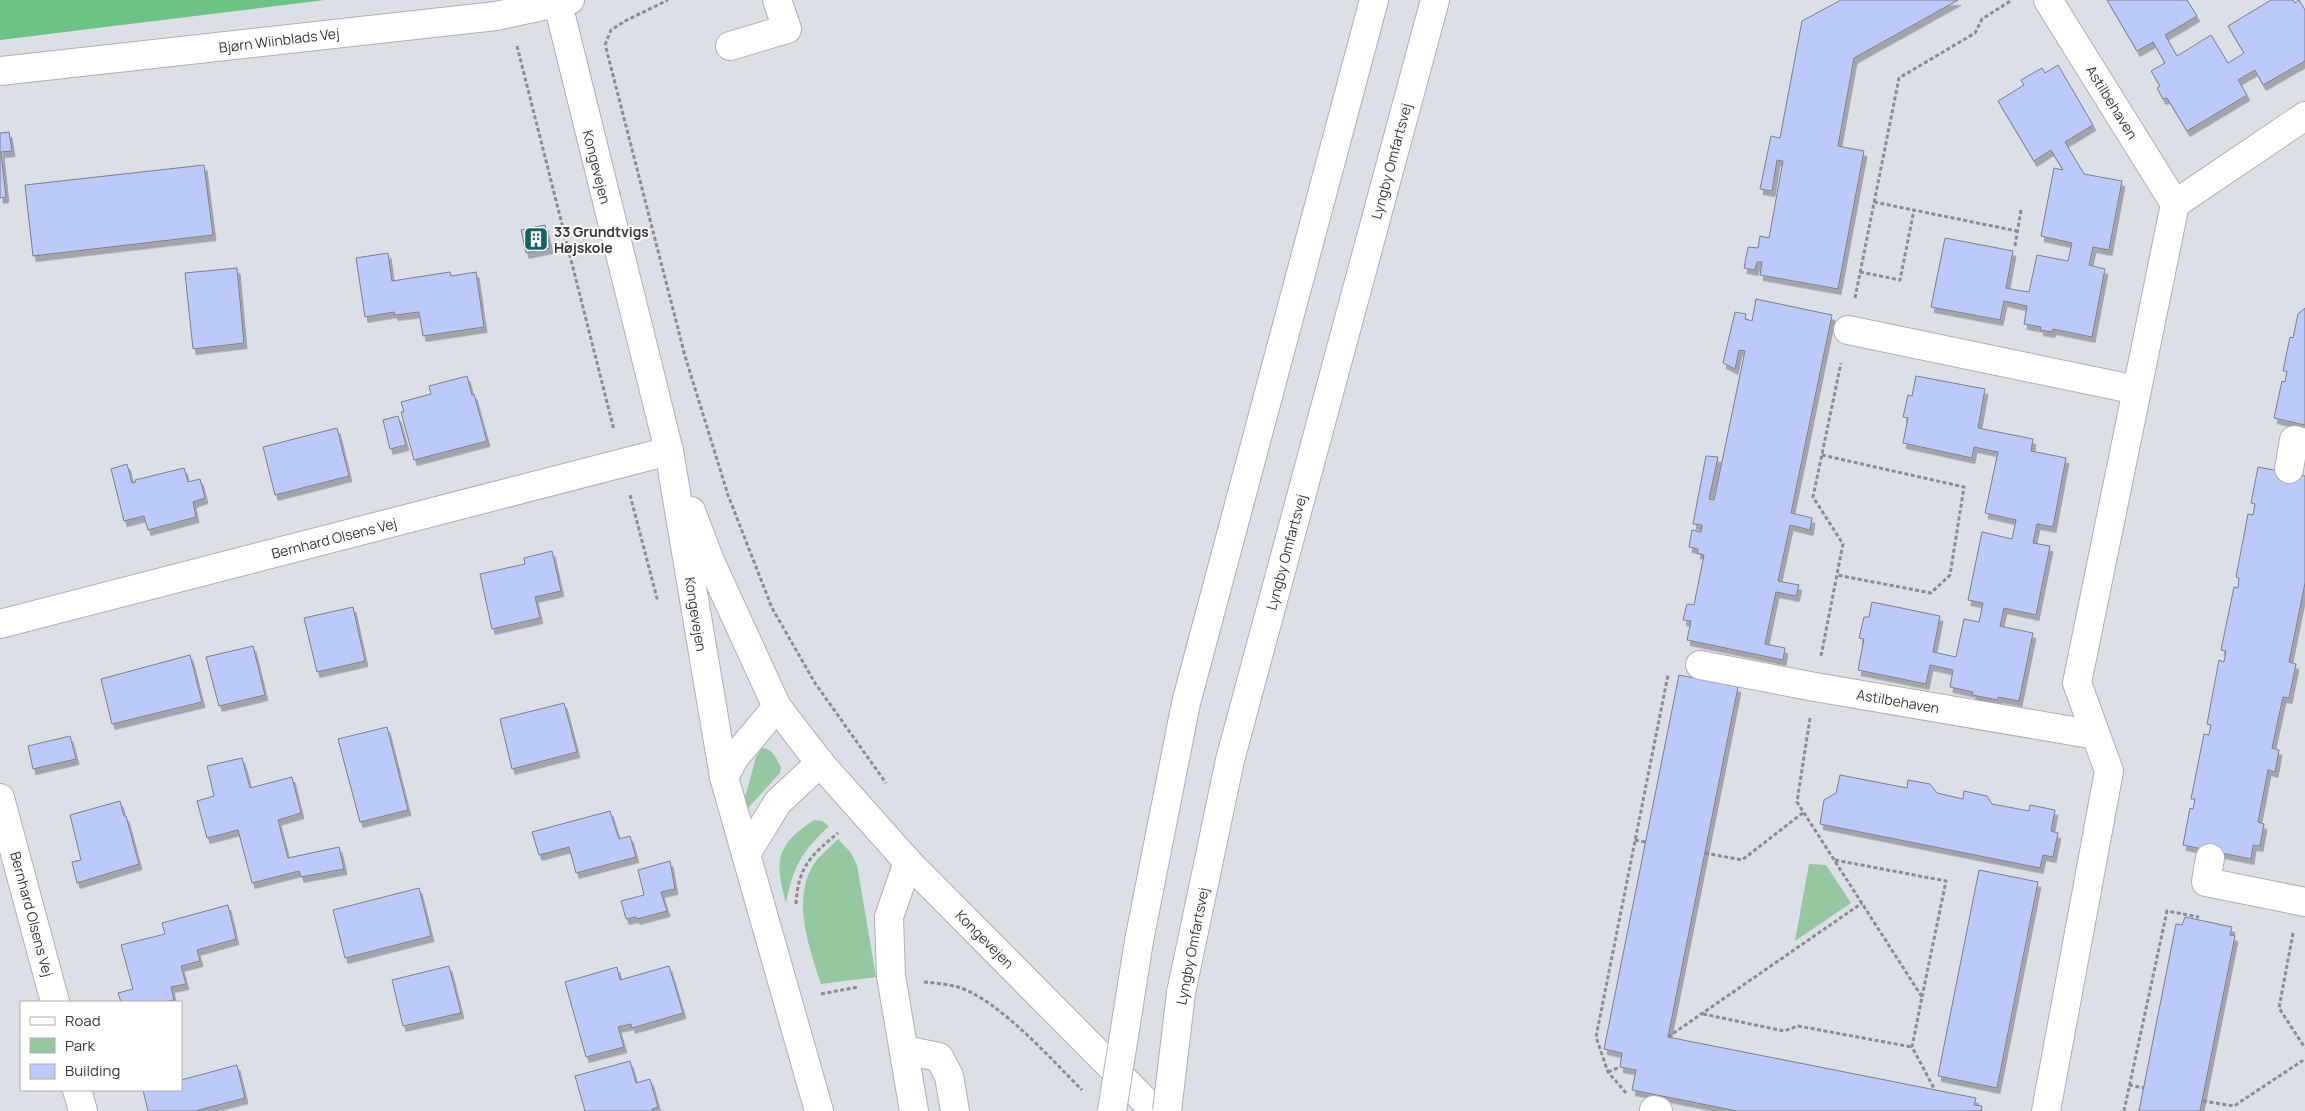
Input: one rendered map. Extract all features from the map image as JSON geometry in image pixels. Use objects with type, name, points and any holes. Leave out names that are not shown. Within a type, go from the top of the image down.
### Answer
[{"type":"main road","points":[[730,46],[787,29],[777,0]]},
{"type":"main road","points":[[1112,1111],[1139,941],[1186,703],[1374,0]]},
{"type":"main road","name":"Lyngby Omfartsvej","points":[[1167,1111],[1181,993],[1230,760],[1435,0]]},
{"type":"main road","name":"Astilbehaven","points":[[2048,0],[2175,204]]},
{"type":"main road","name":"Bjørn Wiinblads Vej","points":[[0,71],[509,14],[562,1]]},
{"type":"main road","name":"Kongevejen","points":[[562,1],[668,450],[724,778],[819,1111]]},
{"type":"main road","points":[[2046,1111],[2110,772],[2077,683],[2175,204],[2305,116]]},
{"type":"main road","points":[[1848,330],[2137,390]]},
{"type":"main road","points":[[2289,469],[2294,440],[2305,442]]},
{"type":"main road","name":"Kongevejen","points":[[668,450],[710,561],[777,707],[820,763],[908,862],[1155,1111]]},
{"type":"main road","name":"Bernhard Olsens Vej","points":[[0,624],[622,464],[668,450]]},
{"type":"main road","name":"Astilbehaven","points":[[1700,665],[1815,687],[2096,735]]},
{"type":"main road","points":[[724,778],[735,757],[777,707]]},
{"type":"main road","points":[[746,854],[778,802],[820,763]]},
{"type":"main road","name":"Bernhard Olsens Vej","points":[[0,798],[55,1001]]},
{"type":"main road","points":[[2210,858],[2206,882],[2302,902]]},
{"type":"main road","points":[[908,862],[889,917],[892,981],[914,1111]]},
{"type":"main road","points":[[904,1050],[940,1058],[949,1076],[954,1111]]},
{"type":"main road","points":[[77,1091],[83,1111]]},
{"type":"path","points":[[668,0],[611,30],[605,45],[685,356],[728,495],[772,608],[815,683],[887,785],[863,811],[810,858],[797,884],[796,912]]},
{"type":"path","points":[[1922,997],[1797,802],[1815,687],[1843,544],[1814,497],[1899,78],[1975,34],[1982,19],[2012,0]]},
{"type":"path","points":[[509,14],[659,604]]},
{"type":"path","points":[[1874,202],[2017,231]]},
{"type":"path","points":[[1860,272],[1900,280],[1914,210]]},
{"type":"path","points":[[2015,246],[2021,210]]},
{"type":"path","points":[[1822,455],[1964,487],[1950,575],[1931,592],[1837,575]]},
{"type":"path","points":[[1656,1111],[1625,1093],[1608,1072],[1596,1037],[1671,660],[1700,665]]},
{"type":"path","points":[[1705,853],[1742,860],[1804,812]]},
{"type":"path","points":[[1635,840],[1646,842]]},
{"type":"path","points":[[1834,860],[1946,881],[1912,1047],[1935,1090]]},
{"type":"path","points":[[2302,902],[2293,934],[2278,1008],[2305,1048]]},
{"type":"path","points":[[1668,1037],[1862,903]]},
{"type":"path","points":[[2124,1111],[2167,911],[2206,918]]},
{"type":"path","points":[[2284,932],[2293,934]]},
{"type":"path","points":[[817,995],[892,981],[912,980],[958,987],[982,998],[998,1010],[1083,1091]]},
{"type":"path","points":[[1702,1014],[1784,1030],[1798,1026],[1912,1047]]},
{"type":"path","points":[[2202,1100],[2234,1106],[2305,1059]]},
{"type":"path","points":[[1608,1072],[1620,1066]]},
{"type":"path","points":[[2129,1085],[2144,1088]]},
{"type":"green space","points":[[0,0],[325,0],[0,40]]},
{"type":"green space","points":[[762,748],[766,748],[774,754],[781,767],[780,773],[748,808],[744,805],[744,801],[756,757]]},
{"type":"green space","points":[[814,820],[822,821],[829,826],[800,860],[792,879],[786,903],[780,876],[781,855],[785,846],[792,838]]},
{"type":"green space","points":[[838,839],[851,853],[857,865],[876,977],[821,984],[808,941],[803,911],[803,896],[806,881],[812,867]]},
{"type":"green space","points":[[1809,864],[1826,865],[1851,903],[1795,941]]},
{"type":"building","points":[[1841,0],[1958,0],[1854,58],[1838,146],[1864,151],[1838,289],[1760,275],[1762,262],[1757,262],[1755,270],[1744,268],[1748,247],[1758,248],[1760,236],[1769,238],[1783,161],[1777,160],[1772,191],[1760,189],[1771,136],[1780,138],[1802,21]]},
{"type":"building","points":[[2107,0],[2187,0],[2197,16],[2165,35],[2177,56],[2211,35],[2228,63],[2244,53],[2228,26],[2271,0],[2293,0],[2295,3],[2299,0],[2305,10],[2305,61],[2263,85],[2255,70],[2238,80],[2247,95],[2187,131],[2167,98],[2163,99],[2157,88],[2160,86],[2151,71],[2165,63],[2153,42],[2137,51]]},
{"type":"building","points":[[2058,65],[2093,125],[2065,142],[2084,174],[2122,181],[2109,250],[2093,247],[2089,265],[2105,269],[2092,337],[2053,329],[2052,332],[2040,330],[2041,327],[2024,324],[2027,306],[2004,301],[2000,320],[1931,307],[1945,238],[2013,251],[2006,288],[2016,290],[2029,292],[2037,255],[2068,261],[2072,243],[2041,236],[2054,168],[2063,170],[2051,150],[2034,161],[1998,101],[2024,85],[2021,80],[2042,68],[2045,73]]},
{"type":"building","points":[[9,132],[12,151],[1,152],[6,197],[0,198],[0,133]]},
{"type":"building","points":[[204,165],[213,235],[33,256],[25,185]]},
{"type":"building","name":"33 Grundtvigs Højskole","points":[[545,225],[550,248],[526,253],[521,230]]},
{"type":"building","points":[[388,253],[392,281],[450,272],[451,276],[476,272],[484,327],[423,336],[419,312],[395,315],[394,312],[365,317],[356,258]]},
{"type":"building","points":[[237,268],[244,343],[193,349],[185,273]]},
{"type":"building","points":[[1756,299],[1832,315],[1791,513],[1812,518],[1810,530],[1790,525],[1778,581],[1799,585],[1796,596],[1776,592],[1765,644],[1785,648],[1783,660],[1687,640],[1691,621],[1683,620],[1687,604],[1694,605],[1704,555],[1697,553],[1698,549],[1689,547],[1692,530],[1701,532],[1702,525],[1693,524],[1706,456],[1718,457],[1709,499],[1714,500],[1745,351],[1739,350],[1735,369],[1723,363],[1735,312],[1746,314],[1745,319],[1752,321]]},
{"type":"building","points":[[2305,308],[2305,425],[2274,418],[2282,381],[2285,382],[2287,371],[2283,371],[2290,337],[2293,338],[2298,314]]},
{"type":"building","points":[[467,376],[487,441],[414,460],[401,412],[404,412],[401,402],[431,394],[429,386]]},
{"type":"building","points":[[1916,376],[1985,389],[1978,428],[2033,439],[2031,451],[2066,458],[2053,527],[2037,524],[2033,543],[2050,546],[2036,615],[2004,608],[2000,626],[2033,633],[2019,701],[1998,697],[1998,700],[1972,695],[1973,692],[1950,687],[1953,670],[1930,665],[1926,684],[1858,670],[1864,639],[1859,638],[1864,617],[1869,617],[1872,602],[1940,616],[1933,652],[1956,657],[1964,619],[1979,622],[1983,603],[1968,600],[1982,532],[2012,539],[2016,520],[1985,513],[1998,452],[1974,447],[1972,458],[1903,443],[1908,418],[1903,417],[1908,395],[1912,396]]},
{"type":"building","points":[[398,416],[406,445],[390,449],[383,420]]},
{"type":"building","points":[[337,428],[349,476],[275,495],[263,447]]},
{"type":"building","points":[[127,464],[132,483],[136,482],[135,480],[184,468],[188,482],[200,479],[205,498],[193,502],[196,517],[148,530],[144,516],[124,521],[111,469]]},
{"type":"building","points":[[2258,467],[2305,476],[2305,583],[2289,662],[2296,664],[2289,698],[2283,697],[2272,748],[2279,750],[2275,772],[2268,770],[2258,822],[2264,824],[2260,846],[2253,845],[2251,859],[2183,845],[2190,808],[2193,809],[2195,799],[2191,799],[2204,734],[2209,735],[2211,725],[2207,724],[2219,660],[2224,662],[2226,651],[2221,650],[2234,587],[2238,588],[2239,578],[2236,577],[2248,514],[2253,515],[2255,504],[2251,503]]},
{"type":"building","points":[[552,551],[561,591],[535,597],[540,618],[492,629],[480,574],[525,564],[524,558]]},
{"type":"building","points":[[353,607],[365,661],[317,672],[304,618]]},
{"type":"building","points":[[253,646],[265,695],[219,706],[206,657]]},
{"type":"building","points":[[190,655],[202,702],[112,724],[101,679]]},
{"type":"building","points":[[1679,675],[1738,687],[1668,1037],[1976,1098],[1974,1105],[1982,1106],[1981,1111],[1737,1111],[1632,1090],[1636,1070],[1620,1067],[1622,1053],[1604,1049]]},
{"type":"building","points":[[564,703],[577,752],[512,769],[500,719]]},
{"type":"building","points":[[387,727],[408,810],[360,822],[338,739]]},
{"type":"building","points":[[70,736],[76,759],[33,769],[28,746]]},
{"type":"building","points":[[242,758],[250,788],[292,777],[301,813],[278,820],[288,858],[339,847],[344,869],[301,877],[299,871],[252,883],[238,830],[207,838],[197,801],[214,796],[207,766]]},
{"type":"building","points":[[1840,775],[1907,788],[1908,780],[1930,784],[1937,793],[1963,799],[1964,791],[1987,796],[1992,804],[2029,811],[2030,805],[2055,810],[2051,831],[2058,833],[2053,857],[2043,855],[2040,868],[1820,824],[1824,800],[1836,793]]},
{"type":"building","points":[[120,801],[139,864],[77,883],[72,862],[81,860],[70,815]]},
{"type":"building","points":[[610,811],[619,839],[630,836],[636,857],[576,873],[569,847],[539,855],[532,832]]},
{"type":"building","points":[[670,861],[675,889],[661,892],[667,911],[637,919],[636,917],[626,919],[621,901],[644,895],[638,870]]},
{"type":"building","points":[[1979,870],[2038,882],[1997,1088],[1938,1076]]},
{"type":"building","points":[[419,888],[431,936],[345,958],[333,910]]},
{"type":"building","points":[[228,905],[236,939],[197,950],[200,961],[181,966],[186,984],[171,987],[174,1000],[121,1001],[118,993],[133,989],[121,945],[165,934],[162,923]]},
{"type":"building","points":[[2185,917],[2232,927],[2230,935],[2235,936],[2200,1111],[2139,1111],[2176,924],[2182,925]]},
{"type":"building","points":[[449,966],[461,1013],[403,1026],[392,980]]},
{"type":"building","points":[[669,966],[683,1013],[632,1028],[631,1024],[618,1027],[624,1047],[586,1057],[565,982],[617,967],[620,980]]},
{"type":"building","points":[[630,1061],[636,1083],[650,1079],[658,1107],[652,1109],[653,1111],[585,1111],[575,1076]]},
{"type":"building","points":[[237,1065],[245,1098],[195,1111],[148,1111],[143,1091],[182,1091],[182,1080]]},
{"type":"place","name":"33 Grundtvigs Højskole","points":[[536,239]]}]
